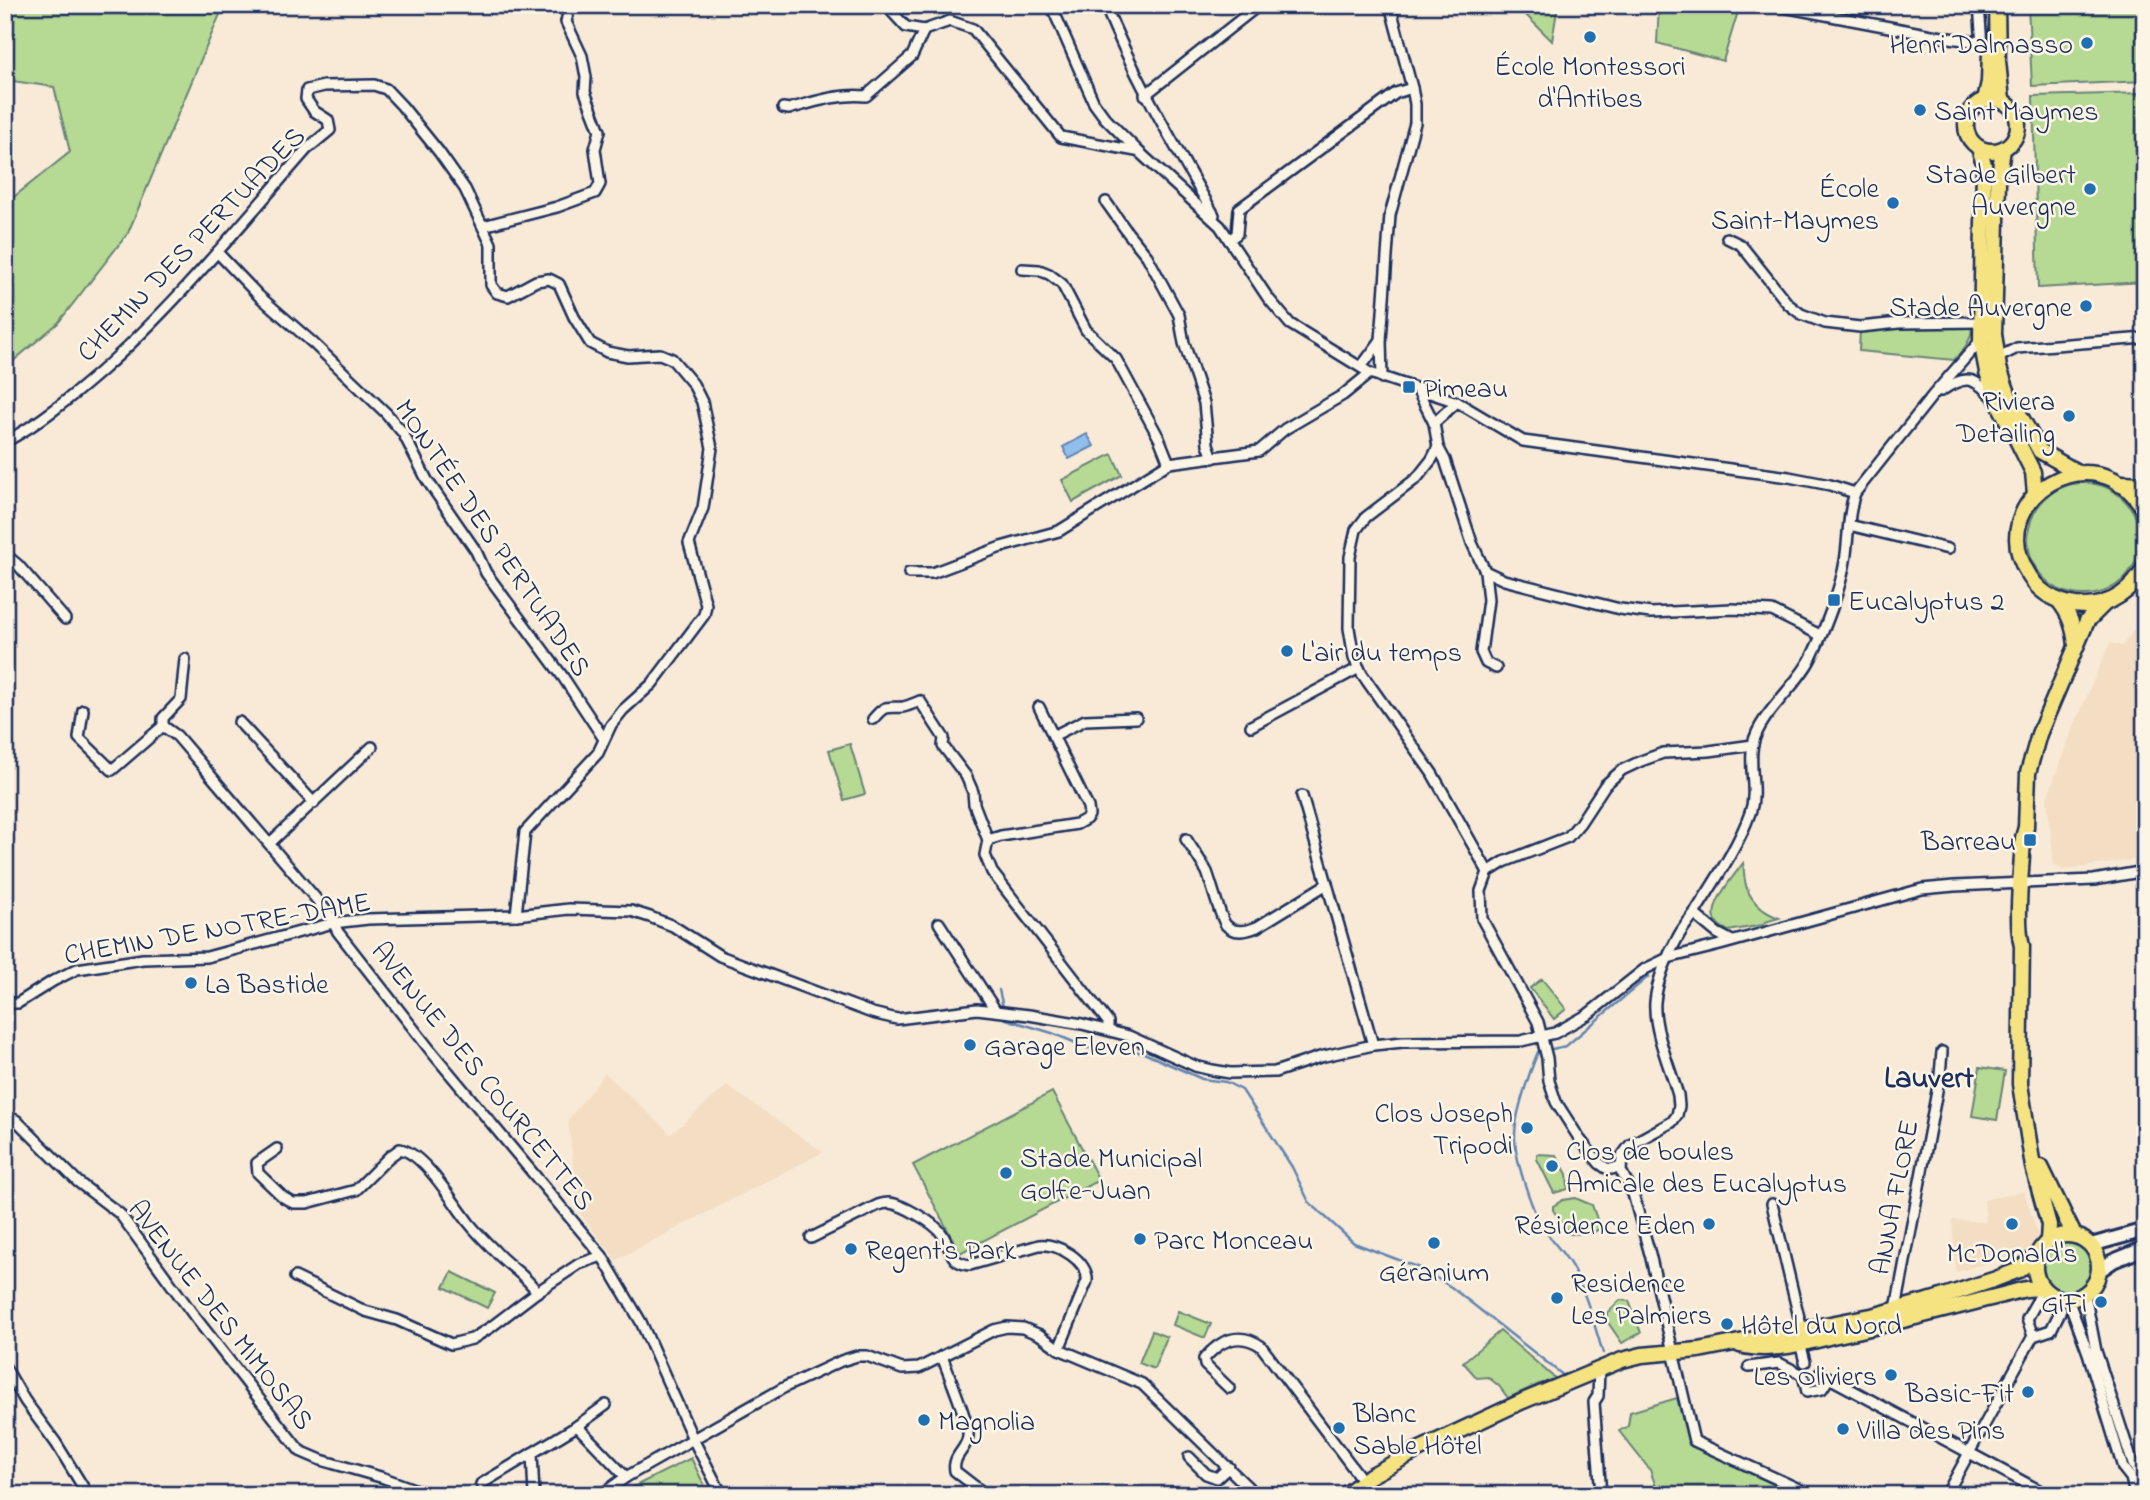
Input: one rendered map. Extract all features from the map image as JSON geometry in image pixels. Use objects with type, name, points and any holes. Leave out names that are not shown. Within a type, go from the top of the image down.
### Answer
[{"type":"highway","points":[[2121,484],[2145,485]]},
{"type":"main road","points":[[1985,100],[1990,61],[1988,5]]},
{"type":"main road","points":[[1997,5],[2001,101]]},
{"type":"main road","points":[[2035,494],[2034,472],[1998,402],[1987,372],[1988,337],[1998,182],[2003,149],[2015,137],[2018,120],[2009,105],[2001,101],[1985,100],[1971,110],[1967,118],[1968,135],[1979,148],[1984,164],[1982,322],[1988,337],[1997,358],[2009,396],[2040,452],[2079,473]]},
{"type":"main road","points":[[1979,148],[2003,149]]},
{"type":"main road","points":[[2106,603],[2082,606],[2059,601],[2045,594],[2033,583],[2025,570],[2018,548],[2017,536],[2022,514],[2035,494],[2055,479],[2079,473],[2101,475],[2121,484],[2131,492],[2145,511]]},
{"type":"main road","points":[[1345,1495],[1363,1481],[1437,1441],[1599,1368],[1634,1357],[1699,1350],[1732,1343],[1771,1349],[1801,1337],[1993,1280],[2019,1270],[2037,1255],[2048,1240],[2049,1225],[2034,1167],[2020,1084],[2020,937],[2026,883],[2023,838],[2028,773],[2039,734],[2087,621],[2106,603],[2130,588],[2145,567]]},
{"type":"main road","points":[[2059,601],[2069,614],[2076,647]]},
{"type":"main road","points":[[2032,1146],[2074,1235]]},
{"type":"main road","points":[[2091,1245],[2145,1230]]},
{"type":"main road","points":[[1801,1337],[1891,1323],[2026,1289],[2057,1299],[2085,1294],[2097,1279],[2099,1270],[2098,1257],[2091,1245],[2074,1235],[2061,1235],[2048,1240]]},
{"type":"main road","points":[[2099,1270],[2145,1248]]},
{"type":"main road","points":[[2037,1255],[2035,1272],[2057,1299]]},
{"type":"street","points":[[483,226],[557,207],[595,193],[600,184],[595,149],[600,131],[585,92],[586,77],[582,56],[566,22],[570,5]]},
{"type":"street","points":[[890,5],[893,13],[906,27],[923,30],[950,21],[974,29],[1061,137],[1138,151]]},
{"type":"street","points":[[1051,5],[1094,103],[1105,118],[1220,226]]},
{"type":"street","points":[[1105,5],[1122,48],[1146,95],[1220,226],[1268,299],[1290,324],[1366,370],[1382,378],[1457,402],[1522,440],[1789,477],[1855,493]]},
{"type":"street","points":[[1146,95],[1259,5]]},
{"type":"street","points":[[1382,378],[1381,340],[1390,215],[1415,123],[1412,88],[1390,5]]},
{"type":"street","points":[[1773,5],[1980,42]]},
{"type":"street","points":[[1979,5],[1980,42],[1990,61]]},
{"type":"street","points":[[783,108],[789,109],[834,97],[866,96],[912,56],[923,30]]},
{"type":"street","name":"CHEMIN DES PERTUADES","points":[[5,442],[55,409],[146,330],[307,149],[330,130],[328,120],[314,111],[306,99],[307,89],[324,86],[373,86],[386,89],[439,152],[465,189],[491,244],[491,285],[497,293],[508,296],[536,281],[549,279],[559,284],[574,317],[590,342],[607,352],[628,356],[660,354],[672,359],[693,384],[702,402],[712,447],[702,508],[689,543],[706,605],[704,615],[652,684],[623,710],[611,725],[598,753],[525,832],[516,915]]},
{"type":"street","points":[[1229,240],[1237,234],[1239,209],[1396,93],[1412,88]]},
{"type":"street","points":[[1106,202],[1147,256],[1179,316],[1184,343],[1205,403],[1208,444],[1213,458]]},
{"type":"street","points":[[1727,238],[1741,245],[1788,304],[1801,314],[1825,323],[1860,327],[1899,323],[1982,322]]},
{"type":"street","name":"MONTÉE DES PERTUADES","points":[[217,252],[245,282],[386,413],[403,433],[426,480],[476,551],[486,573],[563,677],[604,739]]},
{"type":"street","points":[[1021,269],[1039,270],[1062,284],[1086,330],[1116,359],[1159,438],[1169,463]]},
{"type":"street","points":[[1812,1495],[1694,1441],[1650,1254],[1633,1194],[1620,1171],[1620,1166],[1622,1156],[1630,1145],[1672,1122],[1676,1115],[1678,1095],[1656,1017],[1655,1002],[1678,935],[1694,914],[1751,811],[1753,745],[1759,729],[1806,667],[1820,635],[1845,562],[1850,509],[1855,493],[1933,396],[1988,337],[2017,348]]},
{"type":"street","points":[[1997,358],[2017,348],[2145,338]]},
{"type":"street","points":[[909,573],[932,573],[1000,547],[1059,531],[1169,463],[1259,451],[1285,429],[1343,395],[1366,370],[1381,340]]},
{"type":"street","points":[[1933,396],[1947,386],[1965,379],[1981,384],[1998,402]]},
{"type":"street","points":[[1417,389],[1434,423],[1438,447],[1445,460],[1472,543],[1485,571],[1488,593],[1481,652],[1486,663],[1496,668]]},
{"type":"street","points":[[1434,423],[1457,402]]},
{"type":"street","points":[[1438,447],[1416,478],[1366,517],[1356,530],[1350,557],[1349,628],[1354,657],[1359,668],[1432,774],[1488,872]]},
{"type":"street","points":[[1849,525],[1948,549]]},
{"type":"street","points":[[5,554],[65,618]]},
{"type":"street","points":[[1485,571],[1504,580],[1620,609],[1651,613],[1732,609],[1772,611],[1820,635]]},
{"type":"street","points":[[1488,593],[1504,580]]},
{"type":"street","points":[[83,710],[79,738],[112,771],[163,726],[163,718],[181,699],[186,659]]},
{"type":"street","points":[[1251,726],[1359,668]]},
{"type":"street","points":[[873,719],[882,709],[894,705],[902,707],[920,701],[944,738],[943,746],[966,776],[988,840],[985,855],[992,872],[1108,1022],[1108,1030]]},
{"type":"street","points":[[988,840],[1077,824],[1089,815],[1088,807],[1039,707]]},
{"type":"street","points":[[1053,736],[1085,720],[1136,718]]},
{"type":"street","points":[[239,722],[314,803]]},
{"type":"street","name":"AVENUE DES COURCETTES","points":[[163,726],[177,736],[329,914],[333,923],[431,1051],[602,1256],[642,1322],[722,1495]]},
{"type":"street","points":[[1620,1166],[1612,1170],[1599,1163],[1556,1102],[1549,1081],[1544,1041],[1538,1022],[1482,919],[1481,891],[1488,872],[1504,862],[1568,837],[1580,824],[1605,785],[1622,770],[1663,753],[1753,745]]},
{"type":"street","points":[[270,843],[372,747]]},
{"type":"street","points":[[1302,796],[1373,1045]]},
{"type":"street","points":[[1186,839],[1206,869],[1224,923],[1232,929],[1247,931],[1257,927],[1327,884]]},
{"type":"street","name":"CHEMIN DE NOTRE-DAME","points":[[5,1003],[18,1003],[77,969],[143,959],[207,957],[333,923],[368,919],[516,915],[569,909],[631,911],[673,926],[720,956],[872,1013],[897,1019],[977,1009],[1029,1014],[1108,1030],[1195,1066],[1230,1073],[1275,1072],[1320,1057],[1373,1045],[1403,1042],[1544,1041],[1587,1015],[1645,969],[1668,958],[1922,889],[2094,880],[2145,871]]},
{"type":"street","points":[[1694,914],[1717,933],[1732,941]]},
{"type":"street","points":[[939,923],[996,1012]]},
{"type":"street","name":"ANNA FLORE","points":[[1896,1309],[1942,1052]]},
{"type":"street","name":"AVENUE DES MIMOSAS","points":[[5,1116],[16,1120],[78,1182],[120,1214],[195,1317],[300,1451],[430,1495]]},
{"type":"street","points":[[277,1149],[257,1163],[258,1173],[293,1203],[307,1203],[356,1190],[389,1157],[400,1149],[407,1150],[425,1166],[498,1255],[530,1280],[537,1292]]},
{"type":"street","points":[[811,1238],[887,1203],[932,1224],[942,1233],[954,1258],[961,1264],[970,1265],[1048,1244],[1058,1247],[1088,1272],[1087,1281],[1059,1349]]},
{"type":"street","points":[[1772,1204],[1805,1362]]},
{"type":"street","points":[[295,1277],[365,1311],[451,1343],[472,1339],[579,1265],[602,1256]]},
{"type":"street","points":[[2085,1294],[2096,1351],[2122,1445],[2123,1468],[2131,1478],[2135,1495]]},
{"type":"street","points":[[2033,1336],[2027,1319],[2038,1299],[2057,1299],[2079,1317],[2090,1321]]},
{"type":"street","points":[[1946,1495],[2033,1336],[2051,1330],[2061,1310],[2057,1299]]},
{"type":"street","points":[[2057,1299],[2088,1353],[2122,1445],[2143,1478],[2143,1495]]},
{"type":"street","points":[[601,1495],[785,1387],[850,1357],[867,1356],[902,1369],[919,1368],[1007,1326],[1023,1328],[1040,1335],[1059,1349],[1142,1384],[1256,1495]]},
{"type":"street","points":[[1229,1388],[1205,1365],[1204,1359],[1214,1347],[1230,1340],[1252,1340],[1261,1346],[1363,1481]]},
{"type":"street","points":[[942,1356],[968,1429],[966,1444],[954,1464],[955,1471],[986,1495]]},
{"type":"street","points":[[1749,1367],[1779,1363],[1803,1375],[1807,1392],[1822,1389],[1825,1375],[2048,1495]]},
{"type":"street","points":[[5,1367],[88,1495]]},
{"type":"street","points":[[1599,1368],[1598,1396],[1594,1402],[1601,1495]]},
{"type":"street","points":[[481,1484],[577,1426],[606,1405]]},
{"type":"street","points":[[577,1426],[626,1478]]},
{"type":"street","points":[[533,1453],[534,1495]]},
{"type":"street","points":[[1189,1457],[1206,1474],[1217,1478],[1229,1467]]},
{"type":"street","points":[[2131,1478],[2143,1478]]},
{"type":"shaded area","points":[[2134,630],[2145,632],[2145,855],[2138,859],[2063,870],[2054,864],[2047,798],[2110,643],[2122,646]]},
{"type":"shaded area","points":[[605,1073],[671,1134],[727,1086],[823,1152],[616,1260],[579,1212],[568,1120]]},
{"type":"shaded area","points":[[2024,1191],[2038,1236],[2030,1251],[1956,1272],[1952,1220],[1986,1222],[1984,1200]]},
{"type":"green space","points":[[5,5],[230,5],[223,7],[128,233],[58,323],[5,368],[5,204],[70,152],[54,87],[5,80]]},
{"type":"green space","points":[[1516,5],[1558,5],[1552,41]]},
{"type":"green space","points":[[1659,5],[1740,5],[1723,61],[1657,43]]},
{"type":"green space","name":"Henri Dalmasso","points":[[2028,5],[2145,5],[2145,81],[2032,86]]},
{"type":"green space","name":"Stade Gilbert Auvergne","points":[[2145,93],[2145,282],[2038,288],[2033,96]]},
{"type":"green space","points":[[1972,325],[1969,340],[1954,360],[1859,351],[1860,330]]},
{"type":"green space","points":[[1112,454],[1122,475],[1073,502],[1062,480]]},
{"type":"green space","points":[[2084,483],[2105,488],[2123,500],[2135,518],[2140,539],[2135,560],[2123,578],[2105,590],[2084,595],[2063,590],[2045,578],[2033,560],[2028,539],[2033,518],[2045,500],[2063,488]]},
{"type":"green space","points":[[850,744],[865,794],[844,800],[829,750]]},
{"type":"green space","points":[[1743,863],[1745,881],[1753,899],[1767,912],[1779,918],[1763,925],[1728,931],[1718,924],[1715,910],[1722,893]]},
{"type":"green space","points":[[1542,979],[1566,1009],[1554,1019],[1530,988]]},
{"type":"green space","points":[[1980,1067],[2005,1071],[1997,1120],[1972,1116]]},
{"type":"green space","name":"Stade Municipal Golfe-Juan","points":[[1052,1092],[1099,1180],[960,1253],[913,1165]]},
{"type":"green space","name":"Clos de boules Amicale des Eucalyptus","points":[[1537,1154],[1556,1155],[1567,1174],[1568,1189],[1554,1193]]},
{"type":"green space","points":[[1575,1198],[1592,1205],[1600,1228],[1593,1233],[1569,1234],[1553,1210],[1553,1206],[1563,1200]]},
{"type":"green space","points":[[2067,1240],[2086,1247],[2093,1266],[2086,1285],[2067,1292],[2048,1285],[2041,1266],[2048,1247]]},
{"type":"green space","points":[[452,1272],[495,1293],[487,1308],[444,1287]]},
{"type":"green space","points":[[1620,1300],[1629,1301],[1641,1333],[1622,1343],[1607,1321],[1607,1313]]},
{"type":"green space","points":[[1178,1311],[1211,1324],[1205,1338],[1173,1325]]},
{"type":"green space","points":[[1152,1331],[1167,1337],[1154,1369],[1139,1363]]},
{"type":"green space","points":[[1500,1331],[1557,1380],[1539,1384],[1508,1398],[1488,1377],[1477,1378],[1463,1362]]},
{"type":"green space","points":[[1677,1398],[1689,1445],[1797,1495],[1659,1495],[1650,1470],[1619,1431],[1628,1426],[1630,1412]]},
{"type":"green space","points":[[691,1458],[709,1495],[617,1495]]},
{"type":"water","points":[[1087,434],[1094,446],[1069,459],[1063,447]]},
{"type":"waterway","points":[[1603,1353],[1577,1277],[1540,1223],[1523,1180],[1515,1144],[1517,1116],[1538,1052],[1566,1046],[1649,976]]},
{"type":"waterway","points":[[999,990],[1003,1007]]},
{"type":"waterway","points":[[1003,1016],[1088,1048],[1144,1053],[1202,1079],[1226,1082],[1242,1090],[1292,1167],[1309,1202],[1354,1243],[1420,1268],[1451,1287],[1564,1376]]},
{"type":"place","name":"École Montessori d'Antibes","points":[[1590,37]]},
{"type":"place","name":"Henri Dalmasso","points":[[2087,43]]},
{"type":"place","name":"Saint Maymes","points":[[1920,110]]},
{"type":"place","name":"Stade Gilbert Auvergne","points":[[2090,189]]},
{"type":"place","name":"École Saint-Maymes","points":[[1893,203]]},
{"type":"place","name":"Stade Auvergne","points":[[2086,306]]},
{"type":"place","name":"Pimeau","points":[[1409,387]]},
{"type":"place","name":"Riviera Detailing","points":[[2069,416]]},
{"type":"place","name":"Eucalyptus 2","points":[[1834,600]]},
{"type":"place","name":"L'air du temps","points":[[1287,651]]},
{"type":"place","name":"Barreau","points":[[2030,840]]},
{"type":"place","name":"La Bastide","points":[[191,983]]},
{"type":"place","name":"Garage Eleven","points":[[970,1045]]},
{"type":"place","name":"Clos Joseph Tripodi","points":[[1527,1128]]},
{"type":"place","name":"Clos de boules Amicale des Eucalyptus","points":[[1552,1166]]},
{"type":"place","name":"Stade Municipal Golfe-Juan","points":[[1006,1173]]},
{"type":"place","name":"Résidence Eden","points":[[1709,1224]]},
{"type":"place","name":"McDonald's","points":[[2012,1224]]},
{"type":"place","name":"Parc Monceau","points":[[1140,1239]]},
{"type":"place","name":"Géranium","points":[[1434,1243]]},
{"type":"place","name":"Regent's Park","points":[[851,1249]]},
{"type":"place","name":"Residence Les Palmiers","points":[[1557,1298]]},
{"type":"place","name":"GiFi","points":[[2101,1302]]},
{"type":"place","name":"Hôtel du Nord","points":[[1727,1324]]},
{"type":"place","name":"Les Oliviers","points":[[1891,1375]]},
{"type":"place","name":"Basic-Fit","points":[[2028,1392]]},
{"type":"place","name":"Magnolia","points":[[924,1420]]},
{"type":"place","name":"Blanc Sable Hôtel","points":[[1339,1428]]},
{"type":"place","name":"Villa des Pins","points":[[1843,1429]]},
{"type":"district","name":"Lauvert","points":[[1929,1077]]}]
